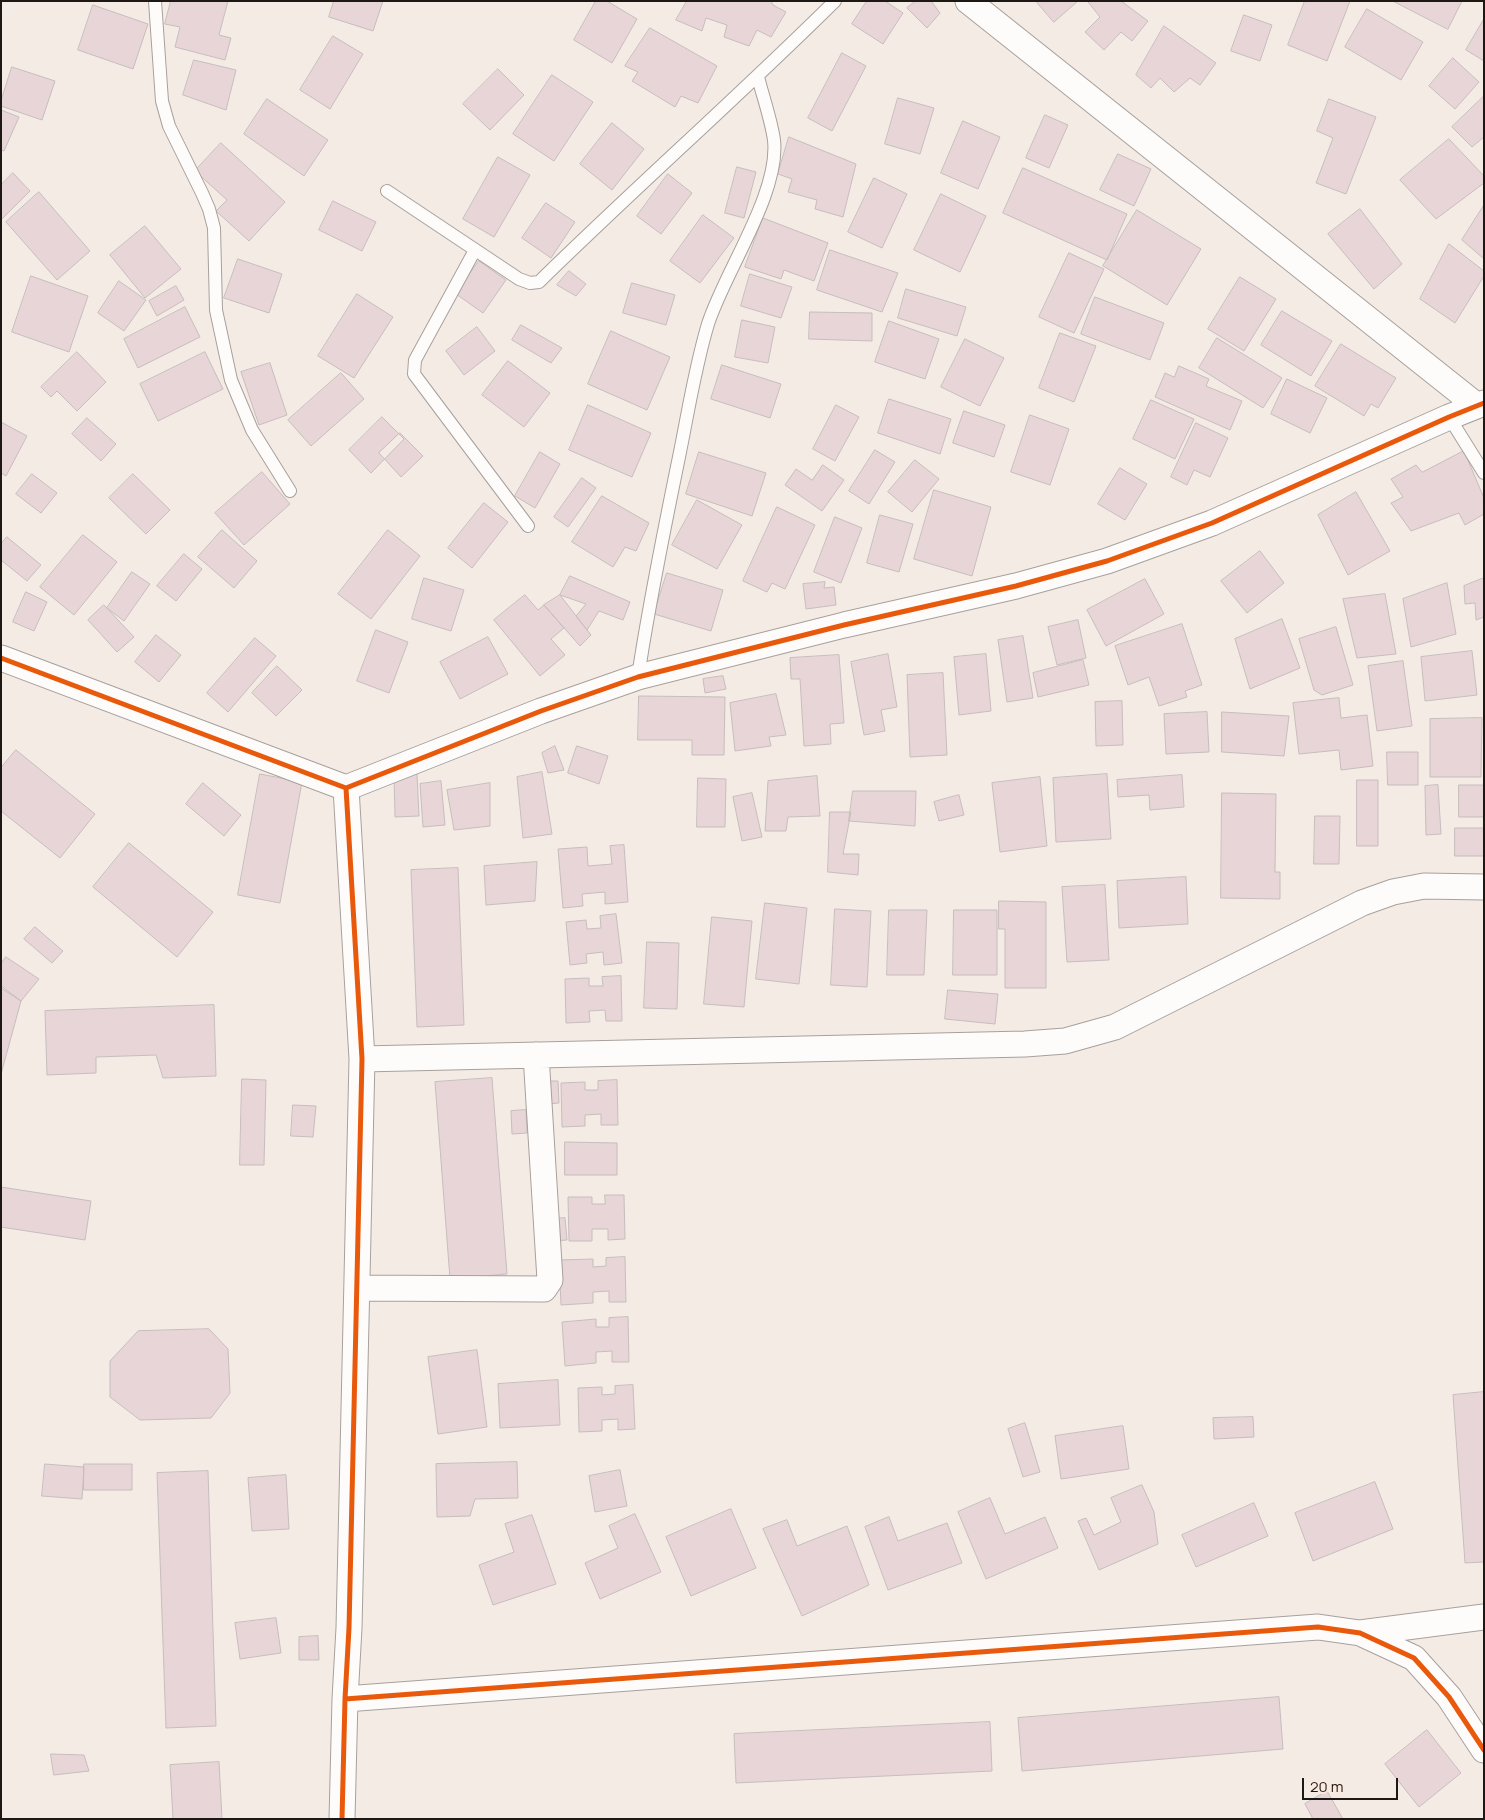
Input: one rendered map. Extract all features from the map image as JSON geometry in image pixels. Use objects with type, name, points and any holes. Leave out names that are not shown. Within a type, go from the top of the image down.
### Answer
[{"type":"street","points":[[1,658],[346,788],[542,711],[638,677],[864,620],[1016,586],[1107,562],[1212,523],[1480,404],[968,1]]},
{"type":"street","points":[[342,1819],[349,1628],[362,1059],[346,788]]},
{"type":"street","points":[[362,1059],[1066,1042],[1115,1027],[1362,903],[1394,892],[1424,886],[1484,887]]},
{"type":"street","points":[[357,1288],[544,1289],[550,1280],[536,1055]]},
{"type":"street","points":[[345,1698],[1318,1627],[1360,1633],[1484,1617]]},
{"type":"street","points":[[1360,1633],[1414,1658],[1450,1697],[1484,1750]]},
{"type":"lane","points":[[155,1],[162,101],[169,126],[202,193],[214,228],[216,310],[231,380],[252,430],[290,491]]},
{"type":"lane","points":[[387,191],[520,279],[530,283],[539,282],[587,235],[758,77],[835,1]]},
{"type":"lane","points":[[638,677],[663,534],[708,324],[760,207],[771,172],[774,140],[758,77]]},
{"type":"lane","points":[[475,250],[415,360],[414,374],[528,526]]},
{"type":"lane","points":[[1450,417],[1484,473]]},
{"type":"building","points":[[171,1],[228,1],[219,35],[231,38],[225,60],[175,47],[180,27],[165,24]]},
{"type":"building","points":[[334,1],[383,1],[373,31],[329,17]]},
{"type":"building","points":[[596,1],[607,1],[637,19],[612,63],[574,40]]},
{"type":"building","points":[[687,1],[771,1],[773,5],[786,12],[771,37],[757,30],[749,46],[724,37],[727,25],[706,18],[702,31],[676,20]]},
{"type":"building","points":[[867,1],[885,1],[903,13],[883,44],[852,24]]},
{"type":"building","points":[[916,1],[931,1],[940,13],[927,28],[907,8]]},
{"type":"building","points":[[1036,1],[1078,1],[1054,22]]},
{"type":"building","points":[[1121,1],[1148,21],[1132,41],[1121,32],[1104,50],[1085,32],[1100,17],[1088,2]]},
{"type":"building","points":[[1305,1],[1350,1],[1327,61],[1288,45]]},
{"type":"building","points":[[1393,1],[1462,1],[1448,29]]},
{"type":"building","points":[[93,5],[148,24],[133,69],[78,50]]},
{"type":"building","points":[[1367,9],[1423,42],[1401,80],[1345,47]]},
{"type":"building","points":[[1244,15],[1272,25],[1260,61],[1231,51]]},
{"type":"building","points":[[1484,19],[1484,61],[1466,50]]},
{"type":"building","points":[[1164,26],[1216,63],[1200,85],[1190,78],[1174,92],[1160,78],[1151,88],[1136,75]]},
{"type":"building","points":[[650,28],[717,66],[698,103],[681,96],[675,107],[632,81],[638,72],[625,66]]},
{"type":"building","points":[[333,36],[363,54],[330,109],[300,90]]},
{"type":"building","points":[[842,53],[866,66],[832,131],[808,118]]},
{"type":"building","points":[[1453,58],[1479,82],[1455,109],[1429,86]]},
{"type":"building","points":[[194,60],[236,70],[226,110],[183,95]]},
{"type":"building","points":[[12,67],[55,81],[42,120],[1,106]]},
{"type":"building","points":[[498,69],[524,95],[490,130],[463,104]]},
{"type":"building","points":[[552,75],[593,102],[554,161],[513,134]]},
{"type":"building","points":[[1484,96],[1484,137],[1472,147],[1452,127]]},
{"type":"building","points":[[898,98],[934,108],[920,154],[885,144]]},
{"type":"building","points":[[267,99],[328,140],[304,176],[244,134]]},
{"type":"building","points":[[1329,99],[1376,117],[1346,194],[1316,183],[1333,138],[1317,131]]},
{"type":"building","points":[[1,110],[19,117],[4,151],[1,150]]},
{"type":"building","points":[[1045,115],[1068,125],[1049,168],[1026,158]]},
{"type":"building","points":[[963,121],[1000,137],[978,189],[941,173]]},
{"type":"building","points":[[612,123],[644,149],[612,190],[580,164]]},
{"type":"building","points":[[789,137],[856,164],[843,217],[815,209],[817,200],[788,192],[792,179],[778,174]]},
{"type":"building","points":[[1449,139],[1484,176],[1484,183],[1436,219],[1400,180]]},
{"type":"building","points":[[221,143],[285,202],[249,241],[216,211],[227,200],[195,171]]},
{"type":"building","points":[[1118,154],[1151,169],[1134,206],[1100,190]]},
{"type":"building","points":[[498,157],[530,175],[494,237],[463,219]]},
{"type":"building","points":[[737,167],[756,172],[744,218],[725,213]]},
{"type":"building","points":[[1023,168],[1127,214],[1107,260],[1003,213]]},
{"type":"building","points":[[13,173],[30,191],[1,220],[1,185]]},
{"type":"building","points":[[668,174],[692,193],[661,234],[637,216]]},
{"type":"building","points":[[874,178],[907,194],[882,248],[848,232]]},
{"type":"building","points":[[39,192],[90,251],[57,280],[6,222]]},
{"type":"building","points":[[941,194],[986,216],[960,272],[914,250]]},
{"type":"building","points":[[333,201],[376,222],[362,251],[319,230]]},
{"type":"building","points":[[546,203],[575,222],[551,258],[522,238]]},
{"type":"building","points":[[1484,205],[1484,259],[1462,240]]},
{"type":"building","points":[[1360,209],[1402,264],[1374,289],[1328,234]]},
{"type":"building","points":[[1137,210],[1201,249],[1167,305],[1103,266]]},
{"type":"building","points":[[703,215],[734,238],[700,283],[670,261]]},
{"type":"building","points":[[763,218],[828,243],[814,281],[784,270],[781,279],[745,267]]},
{"type":"building","points":[[145,226],[181,269],[145,298],[110,255]]},
{"type":"building","points":[[1449,244],[1484,271],[1484,276],[1455,323],[1420,299]]},
{"type":"building","points":[[830,250],[898,273],[882,312],[817,290]]},
{"type":"building","points":[[1069,253],[1104,269],[1074,333],[1039,317]]},
{"type":"building","points":[[238,259],[282,274],[269,313],[224,298]]},
{"type":"building","points":[[479,261],[506,280],[483,313],[456,294]]},
{"type":"building","points":[[569,271],[586,284],[576,296],[557,285]]},
{"type":"building","points":[[750,274],[792,287],[781,318],[741,306]]},
{"type":"building","points":[[31,276],[88,296],[69,352],[12,332]]},
{"type":"building","points":[[1240,277],[1276,299],[1244,351],[1208,329]]},
{"type":"building","points":[[119,281],[146,300],[124,331],[98,313]]},
{"type":"building","points":[[632,283],[675,295],[666,325],[623,313]]},
{"type":"building","points":[[176,286],[184,300],[157,316],[149,301]]},
{"type":"building","points":[[906,289],[966,307],[957,336],[898,318]]},
{"type":"building","points":[[357,294],[393,317],[354,378],[318,356]]},
{"type":"building","points":[[1095,297],[1164,323],[1150,360],[1081,334]]},
{"type":"building","points":[[185,307],[200,337],[138,368],[124,339]]},
{"type":"building","points":[[1282,311],[1332,341],[1311,376],[1261,345]]},
{"type":"building","points":[[810,312],[872,313],[872,341],[809,339]]},
{"type":"building","points":[[742,320],[775,327],[768,363],[735,357]]},
{"type":"building","points":[[889,321],[939,339],[925,379],[875,362]]},
{"type":"building","points":[[521,325],[562,348],[551,363],[512,340]]},
{"type":"building","points":[[477,327],[495,351],[464,375],[446,351]]},
{"type":"building","points":[[611,331],[670,357],[647,410],[588,384]]},
{"type":"building","points":[[1060,333],[1096,346],[1074,402],[1039,388]]},
{"type":"building","points":[[1217,338],[1282,378],[1263,408],[1199,368]]},
{"type":"building","points":[[965,339],[1004,358],[980,406],[941,387]]},
{"type":"building","points":[[1341,344],[1396,378],[1378,408],[1371,404],[1364,416],[1315,386]]},
{"type":"building","points":[[77,352],[106,382],[77,411],[57,391],[51,397],[41,387]]},
{"type":"building","points":[[205,352],[223,389],[158,421],[140,384]]},
{"type":"building","points":[[508,361],[550,393],[524,427],[482,395]]},
{"type":"building","points":[[270,363],[287,415],[259,425],[241,372]]},
{"type":"building","points":[[722,365],[781,384],[770,418],[711,399]]},
{"type":"building","points":[[1179,366],[1209,379],[1206,386],[1242,401],[1230,430],[1155,397],[1165,373],[1174,377]]},
{"type":"building","points":[[341,373],[364,399],[311,446],[288,420]]},
{"type":"building","points":[[1287,379],[1327,398],[1310,433],[1271,414]]},
{"type":"building","points":[[889,399],[951,419],[940,454],[878,433]]},
{"type":"building","points":[[1151,400],[1194,419],[1175,459],[1133,439]]},
{"type":"building","points":[[588,405],[651,433],[632,477],[569,450]]},
{"type":"building","points":[[836,405],[859,417],[835,461],[813,449]]},
{"type":"building","points":[[964,411],[1005,425],[994,457],[953,443]]},
{"type":"building","points":[[1030,415],[1069,429],[1050,485],[1011,472]]},
{"type":"building","points":[[382,417],[404,439],[371,473],[349,450]]},
{"type":"building","points":[[87,418],[116,444],[101,461],[72,434]]},
{"type":"building","points":[[1,422],[27,436],[6,476],[1,473]]},
{"type":"building","points":[[1196,423],[1228,438],[1210,477],[1194,470],[1187,485],[1171,477]]},
{"type":"building","points":[[400,433],[423,456],[401,477],[379,453]]},
{"type":"building","points":[[875,450],[895,462],[869,504],[849,491]]},
{"type":"building","points":[[1464,451],[1484,498],[1484,514],[1465,525],[1459,513],[1411,531],[1391,503],[1403,497],[1391,479],[1416,465],[1422,472]]},
{"type":"building","points":[[540,452],[560,464],[535,508],[515,496]]},
{"type":"building","points":[[699,452],[766,473],[752,516],[686,494]]},
{"type":"building","points":[[915,460],[939,479],[912,512],[888,492]]},
{"type":"building","points":[[823,465],[844,480],[822,511],[785,485],[796,469],[812,480]]},
{"type":"building","points":[[1120,468],[1147,484],[1125,520],[1098,504]]},
{"type":"building","points":[[262,472],[290,504],[244,545],[215,513]]},
{"type":"building","points":[[32,474],[57,493],[41,513],[16,494]]},
{"type":"building","points":[[133,474],[170,510],[146,534],[109,498]]},
{"type":"building","points":[[582,478],[596,488],[568,527],[554,517]]},
{"type":"building","points":[[934,490],[991,507],[972,576],[914,559]]},
{"type":"building","points":[[1356,492],[1390,551],[1348,575],[1318,515]]},
{"type":"building","points":[[602,496],[649,523],[636,551],[625,547],[613,567],[572,542]]},
{"type":"building","points":[[697,500],[742,525],[717,569],[672,545]]},
{"type":"building","points":[[484,503],[508,522],[472,568],[448,548]]},
{"type":"building","points":[[777,507],[815,525],[785,589],[772,583],[767,592],[743,581]]},
{"type":"building","points":[[880,515],[913,524],[899,572],[867,563]]},
{"type":"building","points":[[835,517],[862,528],[841,583],[814,572]]},
{"type":"building","points":[[222,530],[257,561],[234,588],[198,557]]},
{"type":"building","points":[[388,530],[420,556],[371,619],[338,594]]},
{"type":"building","points":[[83,535],[117,562],[74,615],[40,587]]},
{"type":"building","points":[[7,537],[41,565],[27,581],[1,560],[1,544]]},
{"type":"building","points":[[1260,551],[1284,583],[1247,613],[1221,581]]},
{"type":"building","points":[[184,554],[202,569],[176,601],[157,586]]},
{"type":"building","points":[[132,572],[150,584],[124,621],[107,608]]},
{"type":"building","points":[[667,573],[723,590],[711,631],[654,614]]},
{"type":"building","points":[[570,576],[630,602],[623,620],[599,611],[587,630],[576,616],[586,604],[560,595]]},
{"type":"building","points":[[424,578],[464,590],[451,631],[412,619]]},
{"type":"building","points":[[1484,578],[1484,617],[1476,620],[1475,603],[1465,604],[1464,586]]},
{"type":"building","points":[[1145,579],[1164,614],[1106,646],[1087,610]]},
{"type":"building","points":[[825,582],[824,588],[834,587],[836,605],[806,609],[803,584]]},
{"type":"building","points":[[1447,583],[1456,634],[1411,647],[1403,599]]},
{"type":"building","points":[[26,592],[47,602],[34,631],[13,622]]},
{"type":"building","points":[[1385,594],[1396,654],[1357,658],[1343,599]]},
{"type":"building","points":[[525,595],[538,610],[544,605],[564,628],[551,639],[565,655],[540,676],[494,620]]},
{"type":"building","points":[[560,595],[591,635],[580,646],[544,605]]},
{"type":"building","points":[[104,605],[134,637],[117,652],[88,620]]},
{"type":"building","points":[[1282,619],[1300,668],[1250,689],[1235,639]]},
{"type":"building","points":[[1078,620],[1086,658],[1057,665],[1048,627]]},
{"type":"building","points":[[1182,624],[1202,685],[1185,691],[1187,697],[1159,706],[1149,677],[1128,685],[1115,646]]},
{"type":"building","points":[[1336,627],[1353,685],[1322,695],[1314,690],[1299,639]]},
{"type":"building","points":[[376,630],[408,642],[389,693],[357,681]]},
{"type":"building","points":[[156,635],[181,655],[159,682],[135,662]]},
{"type":"building","points":[[1023,636],[1033,698],[1007,702],[998,640]]},
{"type":"building","points":[[488,637],[508,674],[460,699],[440,662]]},
{"type":"building","points":[[255,638],[276,656],[228,712],[207,693]]},
{"type":"building","points":[[1472,651],[1477,695],[1425,701],[1421,657]]},
{"type":"building","points":[[888,654],[897,707],[881,710],[885,731],[864,735],[851,662]]},
{"type":"building","points":[[986,654],[991,711],[959,715],[954,657]]},
{"type":"building","points":[[839,655],[844,723],[830,724],[831,744],[804,746],[800,679],[791,679],[790,658]]},
{"type":"building","points":[[1083,660],[1089,685],[1038,697],[1033,673]]},
{"type":"building","points":[[1403,661],[1412,726],[1377,731],[1368,666]]},
{"type":"building","points":[[277,666],[302,690],[276,716],[252,693]]},
{"type":"building","points":[[943,673],[947,755],[910,757],[907,675]]},
{"type":"building","points":[[723,676],[726,689],[705,693],[703,679]]},
{"type":"building","points":[[776,694],[786,735],[769,737],[771,746],[735,751],[730,703]]},
{"type":"building","points":[[639,696],[725,697],[724,755],[692,755],[692,740],[638,740]]},
{"type":"building","points":[[1339,698],[1341,718],[1367,715],[1373,766],[1341,770],[1339,750],[1299,754],[1293,703]]},
{"type":"building","points":[[1122,701],[1123,745],[1096,746],[1095,702]]},
{"type":"building","points":[[1207,712],[1209,752],[1166,754],[1164,714]]},
{"type":"building","points":[[1222,712],[1289,716],[1284,756],[1222,752]]},
{"type":"building","points":[[1482,718],[1481,777],[1430,777],[1430,719]]},
{"type":"building","points":[[555,746],[564,770],[548,773],[542,753]]},
{"type":"building","points":[[577,746],[608,756],[599,784],[568,773]]},
{"type":"building","points":[[16,750],[95,814],[60,858],[1,811],[1,768]]},
{"type":"building","points":[[1387,752],[1418,752],[1418,785],[1388,785]]},
{"type":"building","points":[[542,772],[552,834],[523,838],[517,777]]},
{"type":"building","points":[[260,774],[302,782],[280,903],[238,895]]},
{"type":"building","points":[[417,774],[419,816],[395,817],[394,775]]},
{"type":"building","points":[[1107,774],[1111,839],[1056,842],[1053,778]]},
{"type":"building","points":[[1182,775],[1184,807],[1150,810],[1149,795],[1118,797],[1117,780]]},
{"type":"building","points":[[817,776],[820,816],[788,817],[786,831],[765,831],[768,781]]},
{"type":"building","points":[[1040,777],[1047,846],[1000,852],[992,783]]},
{"type":"building","points":[[698,778],[726,779],[725,827],[697,827]]},
{"type":"building","points":[[1357,780],[1378,780],[1378,846],[1357,846]]},
{"type":"building","points":[[441,781],[445,825],[423,827],[420,784]]},
{"type":"building","points":[[203,783],[241,815],[224,836],[186,804]]},
{"type":"building","points":[[490,783],[490,826],[454,830],[447,790]]},
{"type":"building","points":[[1438,785],[1441,834],[1426,835],[1425,786]]},
{"type":"building","points":[[1459,785],[1484,785],[1484,817],[1459,817]]},
{"type":"building","points":[[853,791],[916,791],[915,826],[849,821]]},
{"type":"building","points":[[752,793],[762,837],[742,841],[733,797]]},
{"type":"building","points":[[1222,793],[1276,794],[1275,872],[1280,872],[1280,899],[1221,898]]},
{"type":"building","points":[[959,795],[964,815],[939,821],[934,802]]},
{"type":"building","points":[[830,812],[851,812],[843,854],[859,854],[858,875],[828,872]]},
{"type":"building","points":[[1315,816],[1340,816],[1339,864],[1314,864]]},
{"type":"building","points":[[1455,828],[1484,828],[1484,856],[1455,856]]},
{"type":"building","points":[[129,843],[213,912],[177,957],[93,887]]},
{"type":"building","points":[[624,845],[628,902],[605,904],[605,892],[582,894],[583,906],[563,908],[558,849],[587,847],[588,866],[612,864],[610,846]]},
{"type":"building","points":[[537,862],[535,901],[486,905],[484,866]]},
{"type":"building","points":[[458,868],[464,1025],[417,1027],[411,870]]},
{"type":"building","points":[[1186,877],[1188,924],[1119,928],[1117,881]]},
{"type":"building","points":[[1105,885],[1109,960],[1067,962],[1062,887]]},
{"type":"building","points":[[999,901],[1046,902],[1046,988],[1005,988],[1005,929],[999,929]]},
{"type":"building","points":[[765,903],[807,908],[799,984],[756,979]]},
{"type":"building","points":[[835,909],[871,911],[867,987],[831,985]]},
{"type":"building","points":[[889,910],[927,910],[924,975],[887,975]]},
{"type":"building","points":[[954,910],[997,910],[997,975],[953,975]]},
{"type":"building","points":[[616,914],[622,963],[604,965],[603,952],[586,954],[587,963],[570,965],[566,922],[586,920],[587,929],[601,928],[600,916]]},
{"type":"building","points":[[712,917],[752,921],[744,1007],[704,1004]]},
{"type":"building","points":[[35,927],[63,951],[52,963],[24,939]]},
{"type":"building","points":[[647,942],[679,943],[677,1009],[644,1008]]},
{"type":"building","points":[[6,957],[39,979],[21,1001],[1,988],[1,964]]},
{"type":"building","points":[[621,976],[622,1021],[606,1021],[605,1010],[589,1011],[590,1022],[566,1023],[565,979],[589,978],[589,986],[603,986],[602,977]]},
{"type":"building","points":[[1,986],[21,1001],[1,1074]]},
{"type":"building","points":[[948,990],[998,994],[995,1024],[945,1019]]},
{"type":"building","points":[[214,1005],[216,1076],[163,1078],[156,1055],[96,1057],[96,1073],[47,1075],[45,1011]]},
{"type":"building","points":[[492,1078],[507,1274],[450,1279],[435,1082]]},
{"type":"building","points":[[242,1079],[266,1080],[264,1165],[240,1165]]},
{"type":"building","points":[[617,1080],[618,1125],[601,1125],[601,1114],[585,1115],[585,1126],[562,1127],[561,1083],[585,1082],[585,1090],[598,1090],[598,1081]]},
{"type":"building","points":[[546,1081],[558,1081],[559,1103],[547,1104]]},
{"type":"building","points":[[293,1105],[316,1106],[313,1137],[291,1136]]},
{"type":"building","points":[[526,1110],[527,1133],[512,1134],[511,1111]]},
{"type":"building","points":[[565,1142],[617,1143],[617,1175],[565,1175]]},
{"type":"building","points":[[1,1187],[91,1201],[85,1240],[1,1227]]},
{"type":"building","points":[[605,1195],[624,1195],[625,1239],[608,1240],[608,1229],[592,1229],[592,1241],[569,1241],[568,1197],[592,1197],[592,1204],[605,1204]]},
{"type":"building","points":[[565,1218],[567,1240],[554,1241],[553,1219]]},
{"type":"building","points":[[625,1257],[626,1302],[609,1302],[609,1291],[593,1292],[593,1303],[561,1305],[559,1260],[593,1259],[593,1267],[606,1266],[606,1258]]},
{"type":"building","points":[[628,1317],[629,1362],[612,1362],[612,1351],[596,1352],[596,1363],[565,1366],[562,1322],[596,1319],[596,1327],[609,1327],[609,1318]]},
{"type":"building","points":[[209,1329],[228,1349],[230,1393],[211,1418],[140,1420],[110,1397],[110,1361],[138,1331]]},
{"type":"building","points":[[477,1350],[487,1427],[438,1434],[428,1357]]},
{"type":"building","points":[[558,1380],[560,1425],[500,1428],[498,1384]]},
{"type":"building","points":[[633,1385],[635,1429],[618,1430],[618,1419],[602,1420],[602,1431],[579,1432],[578,1388],[602,1387],[602,1395],[615,1394],[615,1386]]},
{"type":"building","points":[[1484,1392],[1484,1562],[1465,1563],[1453,1395]]},
{"type":"building","points":[[1253,1417],[1254,1437],[1214,1439],[1213,1418]]},
{"type":"building","points":[[1025,1423],[1040,1472],[1023,1477],[1008,1429]]},
{"type":"building","points":[[1123,1426],[1129,1469],[1061,1479],[1055,1436]]},
{"type":"building","points":[[517,1462],[518,1498],[475,1499],[470,1516],[437,1517],[436,1464]]},
{"type":"building","points":[[45,1464],[84,1467],[82,1499],[42,1496]]},
{"type":"building","points":[[84,1464],[132,1464],[132,1490],[84,1490]]},
{"type":"building","points":[[620,1470],[627,1506],[595,1512],[589,1476]]},
{"type":"building","points":[[208,1471],[216,1726],[166,1728],[157,1473]]},
{"type":"building","points":[[286,1475],[289,1529],[252,1531],[248,1478]]},
{"type":"building","points":[[1375,1482],[1393,1529],[1313,1561],[1295,1513]]},
{"type":"building","points":[[1142,1485],[1154,1512],[1158,1544],[1099,1570],[1078,1521],[1086,1518],[1094,1535],[1121,1522],[1111,1498]]},
{"type":"building","points":[[990,1498],[1005,1534],[1045,1517],[1058,1548],[986,1579],[958,1512]]},
{"type":"building","points":[[1254,1503],[1268,1536],[1196,1567],[1182,1535]]},
{"type":"building","points":[[731,1509],[756,1568],[691,1596],[666,1537]]},
{"type":"building","points":[[635,1514],[661,1572],[600,1599],[585,1563],[618,1548],[609,1526]]},
{"type":"building","points":[[532,1515],[556,1584],[493,1605],[479,1565],[514,1552],[505,1524]]},
{"type":"building","points":[[889,1517],[898,1541],[947,1523],[962,1563],[888,1590],[865,1527]]},
{"type":"building","points":[[787,1520],[797,1546],[847,1526],[869,1585],[802,1616],[763,1529]]},
{"type":"building","points":[[276,1618],[281,1653],[240,1659],[235,1623]]},
{"type":"building","points":[[318,1636],[319,1660],[299,1660],[299,1637]]},
{"type":"building","points":[[1279,1697],[1283,1749],[1022,1771],[1018,1718]]},
{"type":"building","points":[[990,1722],[992,1771],[736,1783],[734,1734]]},
{"type":"building","points":[[1427,1730],[1461,1773],[1419,1807],[1385,1764]]},
{"type":"building","points":[[51,1754],[84,1755],[89,1771],[54,1775]]},
{"type":"building","points":[[219,1762],[222,1819],[173,1819],[170,1765]]},
{"type":"building","points":[[1327,1791],[1343,1819],[1313,1819],[1305,1804]]},
{"type":"cycle path","points":[[346,788],[541,711],[638,677],[844,625],[1016,586],[1107,561],[1212,523],[1484,403]]},
{"type":"cycle path","points":[[1,658],[346,788],[362,1059],[349,1628],[342,1819]]},
{"type":"cycle path","points":[[345,1699],[1318,1627],[1360,1633],[1414,1658],[1449,1697],[1484,1750]]}]
